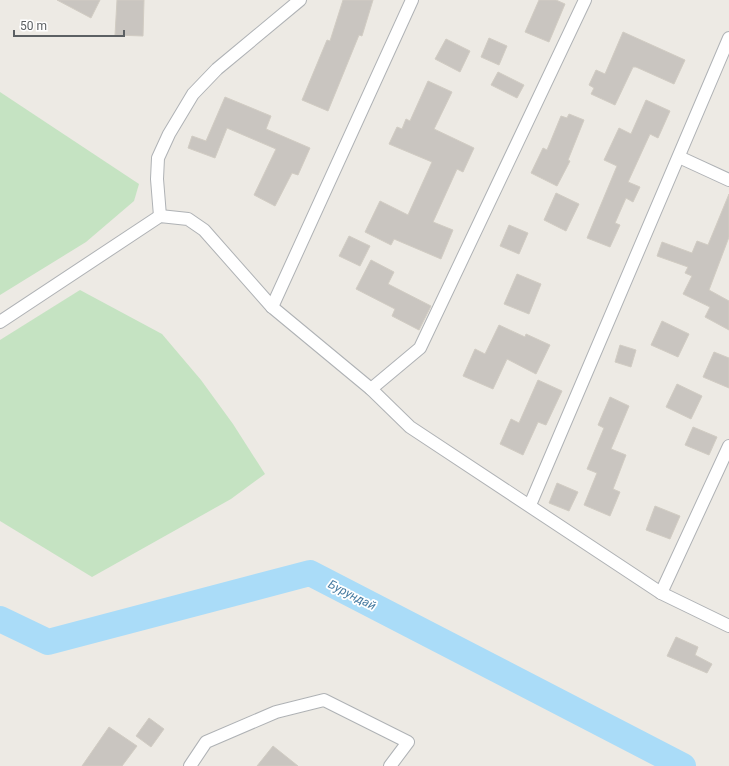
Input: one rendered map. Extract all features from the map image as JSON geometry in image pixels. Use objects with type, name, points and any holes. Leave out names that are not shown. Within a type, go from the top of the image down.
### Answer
[{"type":"street","points":[[160,216],[156,179],[158,158],[169,134],[192,94],[217,69],[300,0]]},
{"type":"street","points":[[272,307],[412,0]]},
{"type":"street","points":[[371,389],[420,348],[584,0]]},
{"type":"street","points":[[530,505],[729,38]]},
{"type":"street","points":[[678,157],[729,180]]},
{"type":"street","points":[[0,322],[160,216],[188,219],[204,230],[272,307],[371,389],[410,428],[530,505],[661,593],[729,626]]},
{"type":"street","points":[[661,593],[729,446]]},
{"type":"street","points":[[190,766],[206,742],[276,712],[324,700],[408,742],[390,766]]},
{"type":"green space","points":[[0,92],[139,184],[134,201],[86,242],[0,295]]},
{"type":"green space","points":[[80,290],[162,334],[201,380],[233,424],[265,474],[231,499],[92,577],[0,521],[0,340]]},
{"type":"building","points":[[57,0],[100,0],[91,18]]},
{"type":"building","points":[[117,0],[144,0],[143,36],[115,35]]},
{"type":"building","points":[[343,0],[373,0],[362,36],[359,35],[328,111],[302,100],[327,40],[330,41]]},
{"type":"building","points":[[539,0],[556,0],[565,4],[549,42],[525,32]]},
{"type":"building","points":[[623,32],[685,60],[674,84],[633,67],[615,105],[591,94],[594,88],[589,85],[596,70],[605,74]]},
{"type":"building","points":[[489,38],[507,46],[499,65],[481,57]]},
{"type":"building","points":[[446,39],[470,51],[460,72],[435,59]]},
{"type":"building","points":[[498,72],[524,85],[517,98],[491,85]]},
{"type":"building","points":[[428,81],[452,92],[434,129],[474,148],[463,172],[457,169],[433,222],[453,230],[441,259],[394,239],[391,245],[365,232],[380,201],[408,215],[432,162],[389,144],[397,127],[402,129],[406,119],[410,121]]},
{"type":"building","points":[[225,97],[271,116],[266,129],[310,148],[298,175],[292,173],[275,206],[254,195],[276,149],[227,128],[215,158],[188,148],[192,136],[206,141]]},
{"type":"building","points":[[646,100],[670,111],[658,138],[650,134],[628,182],[640,187],[633,202],[626,198],[615,223],[620,225],[610,247],[587,238],[617,166],[604,160],[619,128],[631,134]]},
{"type":"building","points":[[569,114],[584,120],[568,160],[570,161],[557,186],[531,173],[543,148],[547,150],[561,116],[567,118]]},
{"type":"building","points":[[556,193],[579,204],[566,231],[544,220]]},
{"type":"building","points":[[729,194],[729,237],[709,290],[729,301],[729,330],[705,317],[710,307],[683,294],[692,276],[685,273],[688,267],[657,256],[662,242],[692,253],[697,241],[708,245]]},
{"type":"building","points":[[509,225],[528,233],[519,254],[500,246]]},
{"type":"building","points":[[349,236],[370,246],[360,266],[339,256]]},
{"type":"building","points":[[371,260],[394,272],[388,284],[431,306],[419,330],[392,316],[395,309],[356,289]]},
{"type":"building","points":[[517,274],[541,284],[529,314],[504,304]]},
{"type":"building","points":[[662,321],[689,334],[678,357],[651,345]]},
{"type":"building","points":[[499,325],[525,337],[526,334],[550,345],[536,374],[507,359],[493,389],[463,376],[475,349],[485,354]]},
{"type":"building","points":[[620,345],[636,350],[631,367],[615,362]]},
{"type":"building","points":[[714,352],[729,358],[729,388],[703,377]]},
{"type":"building","points":[[538,380],[562,391],[546,425],[538,422],[523,455],[500,444],[511,419],[519,423]]},
{"type":"building","points":[[677,384],[702,396],[691,419],[666,407]]},
{"type":"building","points":[[610,397],[629,406],[611,449],[626,455],[613,489],[620,492],[610,516],[584,505],[597,473],[587,469],[604,428],[598,425]]},
{"type":"building","points":[[693,427],[717,437],[709,455],[685,445]]},
{"type":"building","points":[[557,483],[578,492],[569,511],[549,503]]},
{"type":"building","points":[[655,506],[680,516],[670,539],[646,530]]},
{"type":"building","points":[[676,637],[698,647],[695,655],[712,664],[707,673],[667,656]]},
{"type":"building","points":[[149,718],[164,729],[151,747],[136,736]]},
{"type":"building","points":[[109,727],[137,746],[122,766],[82,766]]},
{"type":"building","points":[[273,746],[298,766],[257,766]]},
{"type":"waterway","name":"Бурундай","points":[[0,619],[48,642],[310,573],[683,766]]}]
